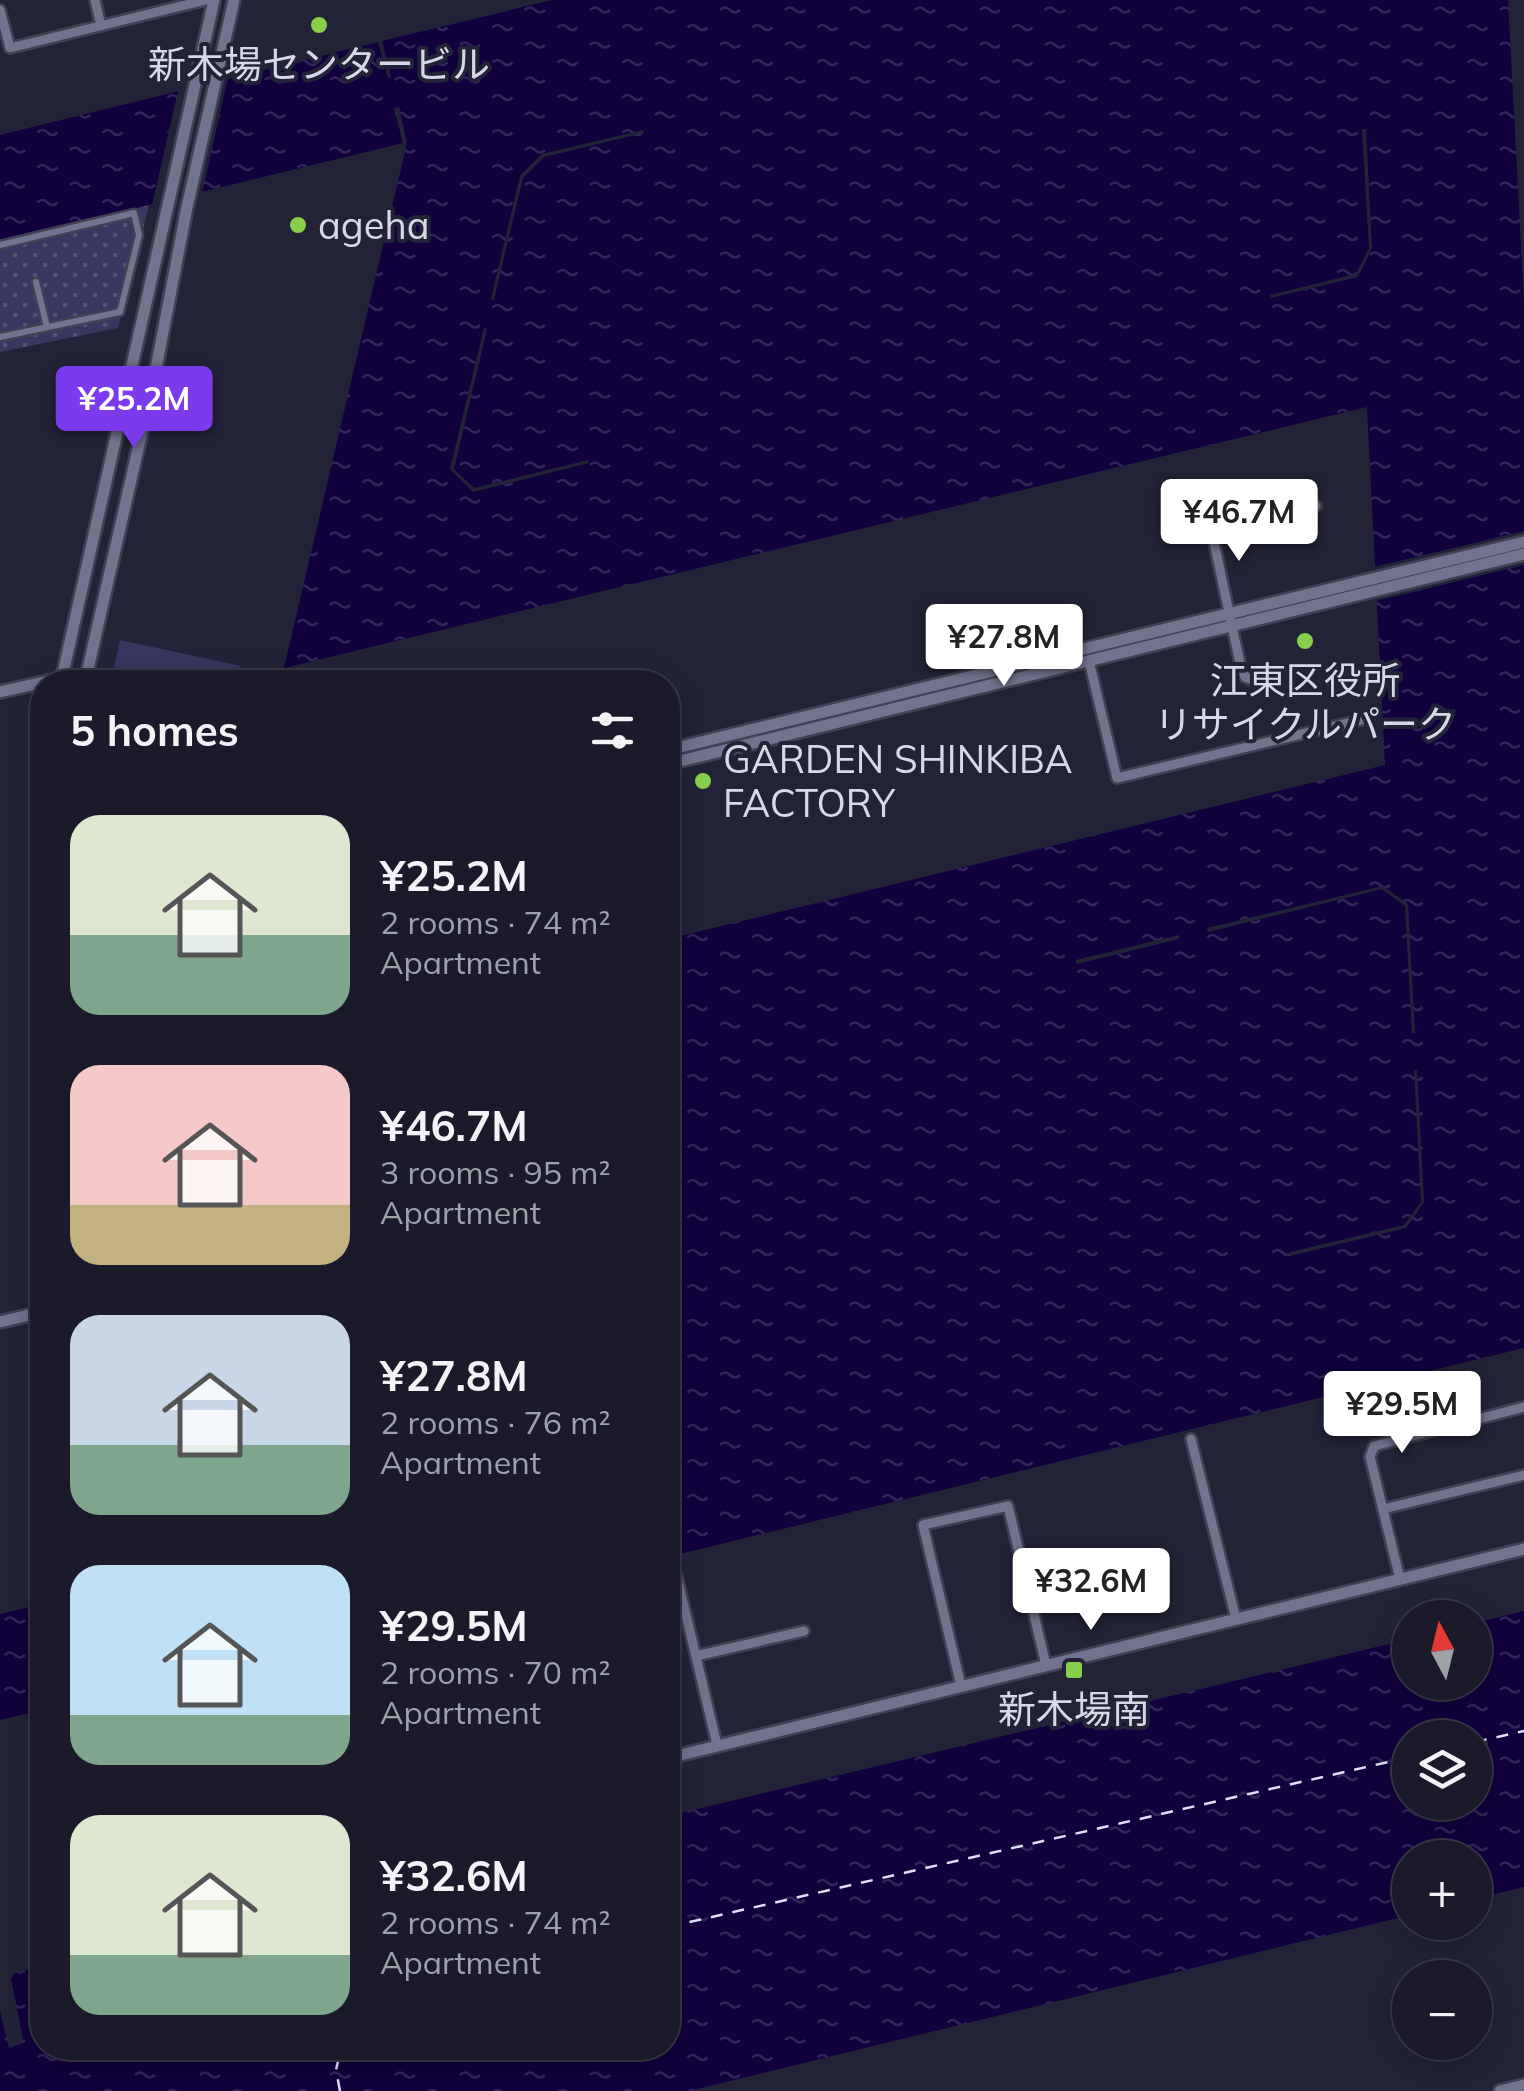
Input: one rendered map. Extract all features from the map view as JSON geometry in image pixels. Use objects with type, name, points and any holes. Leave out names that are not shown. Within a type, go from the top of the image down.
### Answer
[{"type":"street","points":[[95,0],[102,26]]},
{"type":"street","points":[[0,10],[10,48],[102,26],[167,5],[206,0]]},
{"type":"street","points":[[64,670],[214,0]]},
{"type":"street","points":[[88,670],[156,374],[187,207],[234,0]]},
{"type":"street","points":[[0,245],[134,212],[139,235],[120,312],[0,337]]},
{"type":"street","points":[[36,282],[46,327]]},
{"type":"street","points":[[1258,682],[1245,677],[1240,668],[1212,533],[1316,506]]},
{"type":"street","points":[[680,761],[1231,627],[1524,542]]},
{"type":"street","points":[[680,747],[1231,612],[1524,554]]},
{"type":"street","points":[[1089,661],[1117,778],[1369,718]]},
{"type":"street","points":[[0,692],[30,686]]},
{"type":"street","points":[[874,700],[877,714]]},
{"type":"street","points":[[0,1322],[30,1315]]},
{"type":"street","points":[[1400,1579],[1370,1457],[1374,1446],[1524,1407]]},
{"type":"street","points":[[1191,1439],[1236,1619]]},
{"type":"street","points":[[1383,1509],[1524,1475]]},
{"type":"street","points":[[961,1686],[923,1525],[1008,1506],[1046,1665]]},
{"type":"street","points":[[680,1755],[1524,1549]]},
{"type":"street","points":[[680,1589],[717,1745]]},
{"type":"street","points":[[696,1656],[804,1631]]},
{"type":"street","points":[[1500,2091],[1524,2085]]},
{"type":"shaded area","points":[[149,205],[118,328],[0,352],[0,241]]},
{"type":"shaded area","points":[[120,640],[241,666],[240,670],[114,670]]},
{"type":"water","points":[[552,0],[1508,0],[1524,302],[1524,1348],[680,1554],[680,936],[1385,765],[1367,407],[284,668],[407,143],[399,107],[394,108],[403,143],[0,241],[0,135],[378,42],[388,78],[391,77],[382,41]]},
{"type":"water","points":[[30,1607],[30,1713],[0,1720],[0,1614]]},
{"type":"water","points":[[1524,1611],[1524,1887],[1492,1895],[1492,1840],[1392,1840],[1392,1919],[689,2091],[0,2091],[0,2011],[9,2048],[21,2044],[11,1979],[14,1973],[30,1969],[30,2060],[680,2060],[680,1813],[1392,1643],[1392,1700],[1492,1700],[1492,1619]]},
{"type":"pier","points":[[229,73],[201,198],[151,210],[179,86]]},
{"type":"pier","points":[[1362,129],[1366,129],[1372,248],[1358,277],[1271,298],[1270,295],[1356,274],[1369,248]]},
{"type":"pier","points":[[643,130],[644,133],[544,157],[523,178],[494,300],[491,299],[520,176],[542,154]]},
{"type":"pier","points":[[484,328],[487,329],[454,469],[474,488],[588,460],[589,463],[473,492],[450,469]]},
{"type":"pier","points":[[1524,531],[1524,565],[1372,602],[1370,568]]},
{"type":"pier","points":[[1383,886],[1408,904],[1415,1033],[1405,906],[1382,889],[1208,932],[1207,928]]},
{"type":"pier","points":[[1179,935],[1179,939],[1077,964],[1076,960]]},
{"type":"pier","points":[[1414,1070],[1424,1202],[1406,1228],[1290,1256],[1290,1252],[1404,1225],[1421,1202]]},
{"type":"ferry route","points":[[1492,1738],[1524,1731]]},
{"type":"ferry route","points":[[680,1924],[1392,1761]]},
{"type":"ferry route","points":[[338,2060],[340,2091]]},
{"type":"place","name":"新木場センタービル","points":[[319,25]]},
{"type":"place","name":"ageha","points":[[298,225]]},
{"type":"place","name":"江東区役所 リサイクルパーク","points":[[1305,641]]},
{"type":"place","name":"GARDEN SHINKIBA FACTORY","points":[[703,781]]},
{"type":"place","name":"新木場南","points":[[1074,1670]]}]
